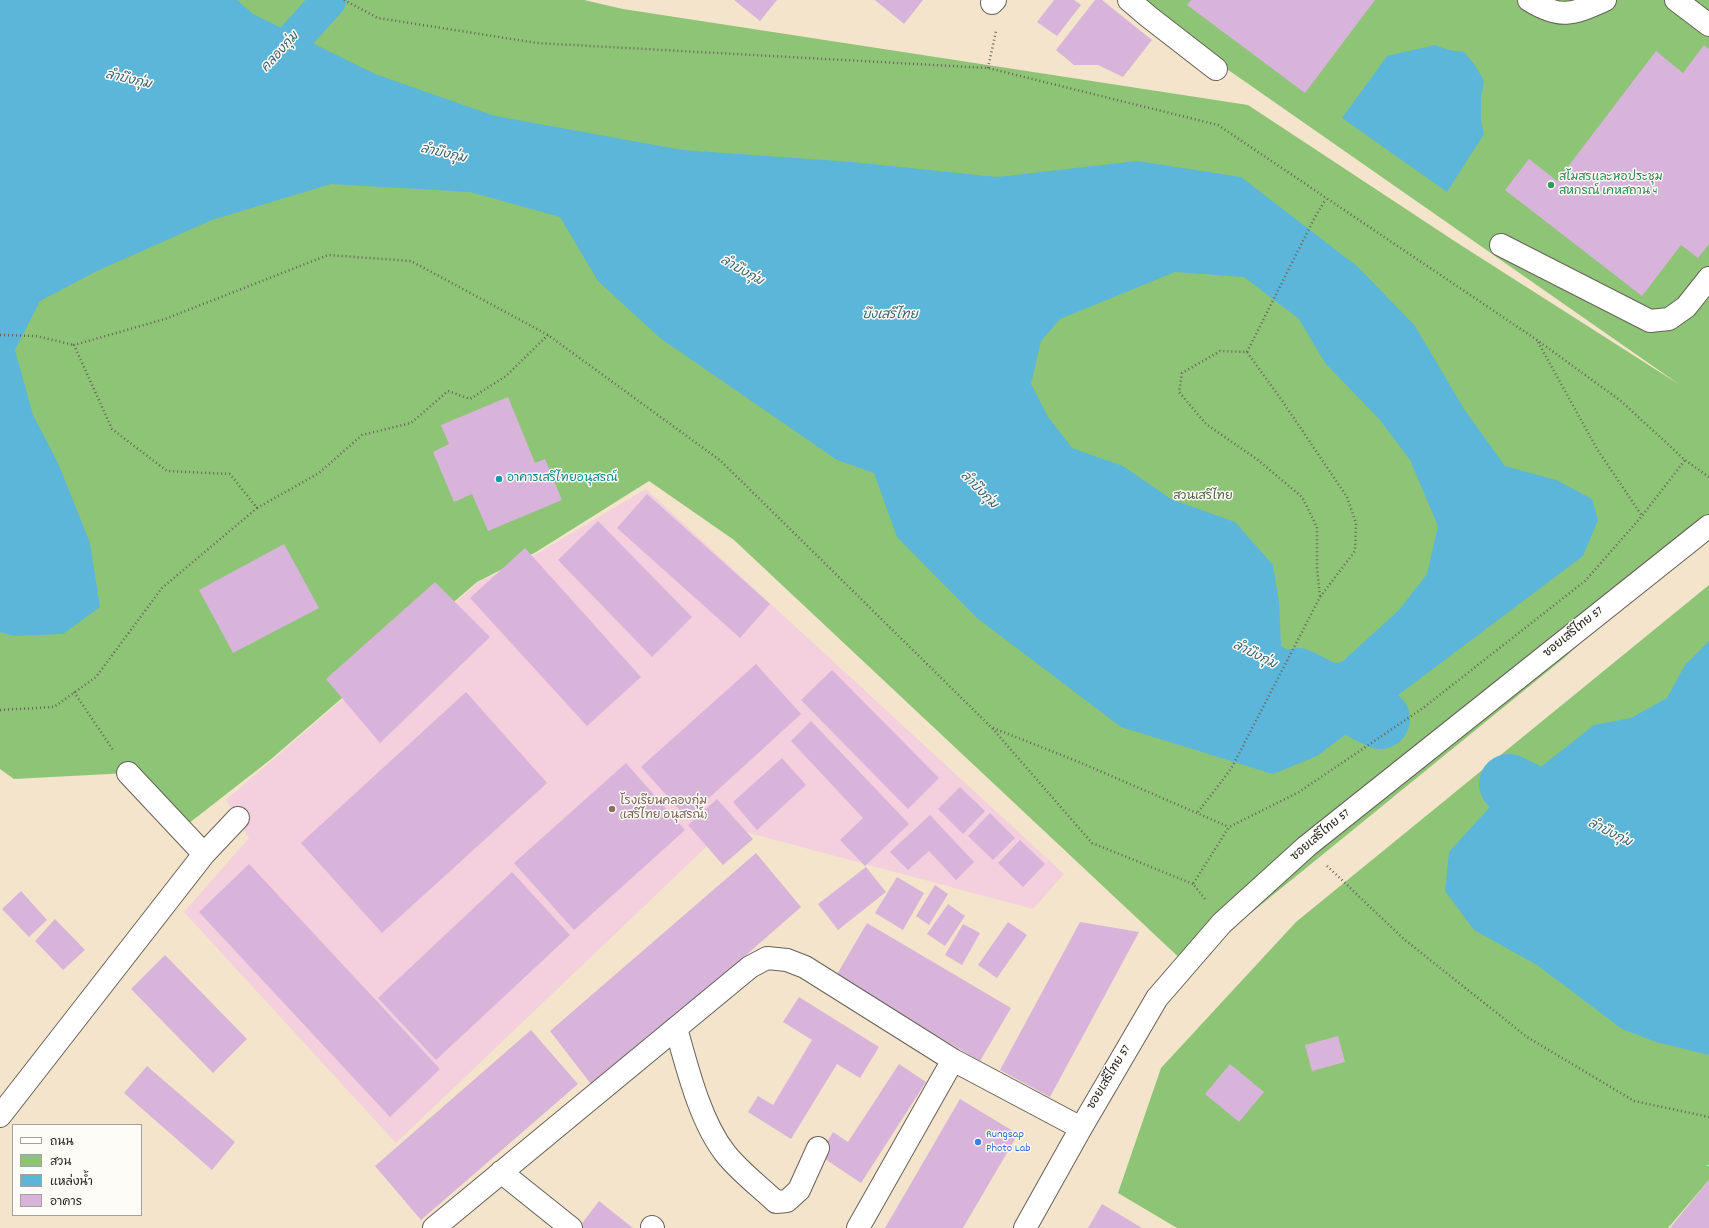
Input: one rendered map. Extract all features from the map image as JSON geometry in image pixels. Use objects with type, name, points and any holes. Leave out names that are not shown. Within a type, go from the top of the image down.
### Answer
[{"type":"street","points":[[1129,0],[1148,17],[1216,69]]},
{"type":"street","points":[[1530,0],[1556,14],[1578,12],[1605,0]]},
{"type":"street","points":[[1676,0],[1709,25]]},
{"type":"street","points":[[1501,245],[1650,321],[1669,319],[1686,307],[1709,278]]},
{"type":"street","name":"ซอยเสรีไทย 57","points":[[1025,1228],[1081,1128],[1157,998],[1222,923],[1307,846],[1709,526]]},
{"type":"street","points":[[128,773],[204,854]]},
{"type":"street","points":[[0,1116],[204,854],[238,818]]},
{"type":"street","points":[[434,1228],[750,967],[767,958],[787,960],[805,967],[954,1060],[1081,1128]]},
{"type":"street","points":[[676,1028],[692,1083],[704,1115],[725,1153],[776,1202],[787,1201],[799,1190],[818,1148]]},
{"type":"street","points":[[858,1228],[954,1060]]},
{"type":"street","points":[[501,1172],[571,1228]]},
{"type":"path","points":[[344,0],[378,18],[537,43],[988,68],[1218,125],[1326,200],[1537,340],[1621,401],[1685,460],[1709,477]]},
{"type":"path","points":[[988,68],[996,33],[993,2]]},
{"type":"path","points":[[1247,352],[1315,217],[1326,200]]},
{"type":"path","points":[[0,336],[36,336],[74,345],[165,320],[328,255],[411,261],[548,335],[721,461],[992,728],[1092,843],[1193,884],[1214,909],[1222,923]]},
{"type":"path","points":[[0,710],[54,707],[96,677],[162,588],[257,508],[319,473],[362,435],[411,423],[448,391],[470,399],[506,376],[548,335]]},
{"type":"path","points":[[1537,340],[1597,450],[1642,516]]},
{"type":"path","points":[[74,345],[112,429],[167,471],[230,474],[257,508]]},
{"type":"path","points":[[1247,352],[1220,351],[1182,373],[1179,392],[1206,424],[1258,460],[1302,497],[1317,527],[1317,568],[1320,597]]},
{"type":"path","points":[[1198,812],[1231,769],[1320,597],[1355,551],[1356,523],[1347,497],[1283,402],[1247,352]]},
{"type":"path","points":[[1193,884],[1229,827],[1299,792],[1423,708],[1585,581],[1642,516],[1685,460]]},
{"type":"path","points":[[74,692],[128,773]]},
{"type":"path","points":[[992,728],[1198,812],[1229,827]]},
{"type":"path","points":[[1307,846],[1405,940],[1527,1037],[1634,1101],[1709,1117]]},
{"type":"shaded area","name":"โรงเรียนคลองกุ่ม (เสรีไทย อนุสรณ์)","points":[[646,489],[1064,874],[1033,909],[727,827],[396,1143],[184,912],[249,838],[226,800],[479,582],[538,553]]},
{"type":"green space","name":"สวนเสรีไทย","points":[[0,0],[584,0],[623,9],[1248,105],[1459,244],[1680,385],[1128,0],[1709,0],[1709,527],[1564,658],[1187,965],[734,540],[649,481],[536,552],[477,582],[270,760],[184,827],[128,773],[14,779],[0,769]]},
{"type":"green space","points":[[1709,585],[1709,1165],[1705,1165],[1709,1166],[1709,1180],[1668,1228],[1177,1228],[1118,1193],[1161,1068],[1296,922]]},
{"type":"water","name":"บึงเสรีไทย","points":[[0,0],[237,0],[253,14],[375,74],[495,116],[682,150],[852,162],[997,177],[1137,161],[1241,177],[1358,267],[1415,326],[1464,409],[1505,466],[1556,480],[1592,499],[1598,520],[1583,556],[1317,756],[1273,774],[1121,727],[977,618],[897,537],[874,473],[837,460],[660,338],[598,281],[560,217],[470,192],[331,184],[212,220],[97,271],[40,301],[15,350],[33,415],[58,463],[90,543],[100,607],[63,634],[13,636],[0,632]],"holes":[[[1175,272],[1244,277],[1299,319],[1325,363],[1380,420],[1410,460],[1438,526],[1427,574],[1399,610],[1342,662],[1314,667],[1281,646],[1279,602],[1273,565],[1235,522],[1171,499],[1123,466],[1072,448],[1048,417],[1031,384],[1041,341],[1060,319]]]},
{"type":"water","points":[[1435,45],[1448,50],[1464,52],[1475,65],[1484,81],[1481,98],[1481,121],[1484,134],[1447,192],[1342,118],[1387,56]]},
{"type":"water","points":[[1709,641],[1709,1055],[1656,1042],[1622,1029],[1537,965],[1474,930],[1445,891],[1449,852],[1489,808],[1594,725],[1631,718],[1667,698],[1685,665]]},
{"type":"building","points":[[734,0],[777,0],[760,21]]},
{"type":"building","points":[[875,0],[923,0],[904,24]]},
{"type":"building","points":[[1054,0],[1074,0],[1081,5],[1057,36],[1037,22]]},
{"type":"building","points":[[1095,0],[1102,0],[1152,40],[1123,77],[1098,65],[1074,65],[1056,50]]},
{"type":"building","points":[[1191,0],[1375,0],[1305,93],[1187,5]]},
{"type":"building","points":[[1704,45],[1709,49],[1709,244],[1698,258],[1681,245],[1642,296],[1505,190],[1529,159],[1557,181],[1656,51],[1683,73]]},
{"type":"building","name":"อาคารเสรีไทยอนุสรณ์","points":[[508,397],[535,463],[545,459],[562,500],[488,531],[472,494],[454,502],[433,452],[449,444],[441,425]]},
{"type":"building","points":[[647,494],[770,604],[740,638],[617,528]]},
{"type":"building","points":[[598,521],[692,617],[652,657],[558,560]]},
{"type":"building","points":[[284,544],[319,608],[233,653],[199,590]]},
{"type":"building","points":[[525,548],[641,677],[587,726],[470,598]]},
{"type":"building","points":[[435,582],[490,637],[380,743],[326,679]]},
{"type":"building","points":[[756,664],[801,714],[687,818],[641,767]]},
{"type":"building","points":[[832,670],[939,778],[908,809],[801,700]]},
{"type":"building","points":[[466,692],[547,783],[382,933],[301,843]]},
{"type":"building","points":[[811,721],[909,824],[865,866],[840,840],[863,818],[791,741]]},
{"type":"building","points":[[782,758],[806,785],[757,830],[733,802]]},
{"type":"building","points":[[626,763],[685,830],[574,930],[514,863]]},
{"type":"building","points":[[960,787],[985,811],[963,834],[938,809]]},
{"type":"building","points":[[717,799],[753,839],[723,865],[688,825]]},
{"type":"building","points":[[990,813],[1015,838],[993,860],[968,836]]},
{"type":"building","points":[[930,815],[974,862],[956,880],[929,851],[908,870],[890,852]]},
{"type":"building","points":[[1020,840],[1045,864],[1023,887],[998,863]]},
{"type":"building","points":[[756,853],[801,907],[594,1088],[550,1031]]},
{"type":"building","points":[[249,864],[440,1069],[390,1117],[199,912]]},
{"type":"building","points":[[866,867],[886,892],[838,930],[818,904]]},
{"type":"building","points":[[512,872],[570,935],[436,1060],[378,998]]},
{"type":"building","points":[[897,877],[924,893],[903,930],[875,913]]},
{"type":"building","points":[[935,885],[948,894],[929,925],[916,916]]},
{"type":"building","points":[[21,891],[47,920],[29,937],[2,909]]},
{"type":"building","points":[[948,904],[965,916],[945,946],[927,934]]},
{"type":"building","points":[[55,919],[85,950],[63,970],[35,941]]},
{"type":"building","points":[[1008,922],[1027,935],[997,978],[978,965]]},
{"type":"building","points":[[1080,922],[1139,932],[1050,1097],[1000,1070]]},
{"type":"building","points":[[867,923],[1011,1008],[980,1061],[836,976]]},
{"type":"building","points":[[963,924],[980,933],[962,965],[945,955]]},
{"type":"building","points":[[165,955],[247,1039],[213,1073],[131,989]]},
{"type":"building","points":[[799,997],[879,1047],[860,1078],[837,1064],[791,1139],[748,1112],[758,1096],[773,1105],[812,1040],[783,1022]]},
{"type":"building","points":[[531,1030],[578,1084],[421,1220],[375,1166]]},
{"type":"building","points":[[1338,1036],[1345,1062],[1312,1071],[1305,1045]]},
{"type":"building","points":[[899,1064],[926,1082],[861,1183],[819,1155],[833,1132],[848,1142]]},
{"type":"building","points":[[1230,1064],[1264,1092],[1239,1122],[1205,1094]]},
{"type":"building","points":[[147,1066],[235,1142],[212,1170],[124,1093]]},
{"type":"building","points":[[960,1099],[1018,1134],[963,1228],[885,1228]]},
{"type":"building","points":[[1709,1180],[1709,1228],[1670,1228]]},
{"type":"building","points":[[599,1201],[633,1228],[582,1228],[580,1226]]},
{"type":"building","points":[[1102,1204],[1142,1228],[1088,1228]]},
{"type":"waterway","name":"คลองกุ่ม","points":[[265,71],[329,0]]},
{"type":"waterway","name":"ลำบึงกุ่ม","points":[[1298,678],[1380,719]]},
{"type":"waterway","name":"ลำบึงกุ่ม","points":[[1509,784],[1709,884]]},
{"type":"place","name":"สโมสรและหอประชุม สหกรณ์ เคหสถาน 4","points":[[1551,185]]},
{"type":"place","name":"อาคารเสรีไทยอนุสรณ์","points":[[499,479]]},
{"type":"place","name":"โรงเรียนคลองกุ่ม (เสรีไทย อนุสรณ์)","points":[[612,809]]},
{"type":"place","name":"Rungsap Photo Lab","points":[[978,1142]]}]
